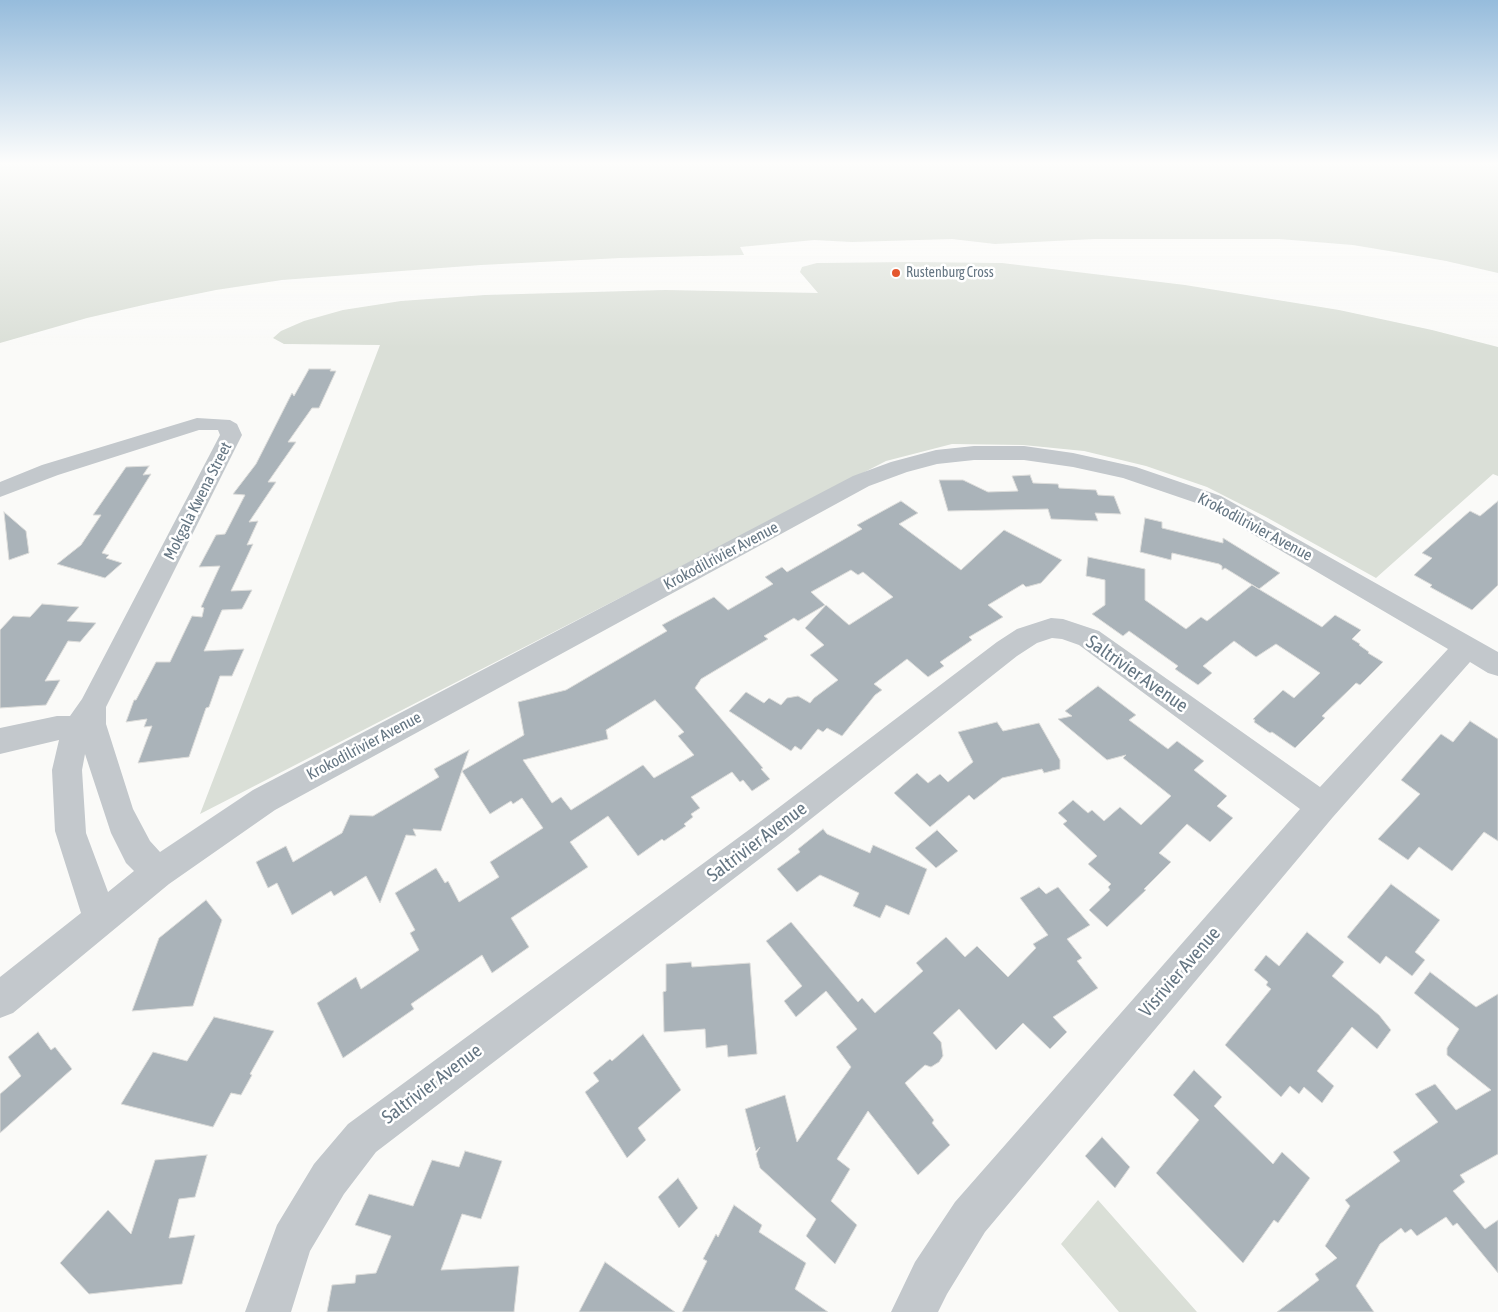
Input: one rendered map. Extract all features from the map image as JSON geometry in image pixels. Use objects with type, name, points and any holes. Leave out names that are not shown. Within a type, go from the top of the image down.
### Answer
[{"type":"street","name":"Mokgala Kwena Street","points":[[0,490],[50,470],[197,424],[223,424],[229,429],[231,435],[88,725],[71,747],[67,770],[73,837],[100,919]]},
{"type":"street","name":"Krokodilrivier Avenue","points":[[0,1000],[157,874],[256,806],[308,775],[862,481],[899,467],[936,458],[974,453],[1024,453],[1073,460],[1128,472],[1179,488],[1213,501],[1498,665]]},
{"type":"street","name":"Saltrivier Avenue","points":[[268,1312],[276,1282],[292,1240],[328,1179],[362,1138],[772,832],[1007,649],[1027,636],[1040,630],[1057,628],[1079,633],[1089,638],[1322,807]]},
{"type":"street","name":"Visrivier Avenue","points":[[914,1312],[931,1278],[970,1217],[1322,807],[1466,648]]},
{"type":"street","points":[[0,741],[57,728],[88,725],[127,833],[138,852],[157,874]]},
{"type":"shaded area","points":[[0,225],[1498,225],[1498,273],[1446,261],[1353,245],[1279,239],[1094,239],[995,244],[952,239],[852,242],[814,240],[740,247],[744,255],[621,258],[481,265],[282,280],[216,290],[152,303],[87,318],[0,343]]},
{"type":"shaded area","points":[[817,263],[1002,263],[1185,285],[1339,310],[1432,330],[1498,347],[1498,476],[1493,474],[1376,578],[1266,517],[1207,487],[1146,466],[1084,451],[1023,445],[952,444],[886,461],[200,814],[380,345],[284,344],[273,338],[281,331],[304,321],[343,310],[401,301],[485,295],[665,290],[818,293],[800,272],[802,267]]},
{"type":"shaded area","points":[[1098,1200],[1197,1312],[1119,1312],[1061,1244]]},
{"type":"building","points":[[309,369],[331,369],[330,371],[336,371],[319,408],[312,408],[288,442],[296,442],[268,482],[276,482],[249,522],[258,521],[247,545],[253,544],[231,591],[252,590],[242,609],[222,610],[204,651],[244,649],[232,676],[220,676],[209,707],[206,708],[189,757],[138,763],[152,726],[144,727],[147,719],[126,722],[134,700],[136,700],[156,662],[170,662],[192,616],[202,617],[204,608],[201,607],[220,566],[199,567],[216,535],[225,534],[245,495],[233,494],[256,464],[292,393],[294,396]]},
{"type":"building","points":[[149,466],[143,475],[151,474],[102,553],[109,555],[106,558],[122,563],[105,578],[57,564],[81,545],[101,515],[93,515],[126,467]]},
{"type":"building","points":[[1030,475],[1033,483],[1058,484],[1059,488],[1096,490],[1098,495],[1114,496],[1121,514],[1095,513],[1098,521],[1051,519],[1048,509],[948,511],[939,480],[963,480],[988,492],[1018,491],[1012,476]]},
{"type":"building","points":[[901,501],[918,513],[899,524],[961,570],[1004,530],[1062,560],[1041,583],[1026,587],[1023,584],[988,605],[1003,617],[969,637],[972,640],[940,662],[944,666],[928,677],[907,659],[874,684],[882,690],[875,695],[842,736],[827,728],[823,732],[818,729],[801,750],[795,746],[791,751],[729,711],[746,692],[764,703],[769,698],[781,705],[787,698],[798,696],[810,703],[838,680],[810,655],[824,645],[805,628],[826,605],[849,625],[893,597],[863,572],[858,575],[851,570],[811,592],[825,605],[798,621],[794,618],[764,636],[768,639],[701,679],[695,688],[763,768],[761,769],[770,779],[752,791],[743,780],[740,782],[732,772],[691,797],[700,808],[691,814],[693,817],[684,824],[686,826],[664,841],[662,839],[638,856],[608,816],[570,842],[588,867],[511,918],[529,947],[492,973],[482,955],[411,1004],[414,1009],[343,1058],[317,1003],[356,977],[361,989],[419,950],[410,933],[415,930],[395,893],[436,868],[445,883],[448,881],[459,902],[499,877],[490,862],[543,828],[522,798],[513,804],[511,801],[490,814],[462,771],[524,735],[518,702],[566,690],[667,631],[662,625],[714,597],[728,610],[773,584],[765,577],[782,567],[787,572],[862,529],[857,525]],"holes":[[[655,700],[684,732],[678,736],[694,755],[654,778],[643,765],[571,810],[561,797],[552,803],[523,760],[608,739],[606,730]]]},
{"type":"building","points":[[1498,501],[1498,585],[1472,610],[1430,587],[1432,585],[1414,575],[1432,558],[1422,553],[1470,511],[1480,516]]},
{"type":"building","points":[[4,512],[26,531],[29,553],[9,560]]},
{"type":"building","points":[[1145,518],[1162,522],[1162,528],[1223,543],[1223,538],[1280,573],[1259,589],[1225,568],[1222,570],[1222,566],[1219,564],[1172,553],[1171,560],[1140,552]]},
{"type":"building","points":[[1088,557],[1145,569],[1145,600],[1186,629],[1201,617],[1207,621],[1252,585],[1322,627],[1335,615],[1361,630],[1352,639],[1360,644],[1368,653],[1383,662],[1360,685],[1356,683],[1322,716],[1325,718],[1295,748],[1254,722],[1255,720],[1253,719],[1283,690],[1294,698],[1320,673],[1276,644],[1256,657],[1234,641],[1203,666],[1212,673],[1198,685],[1175,669],[1178,666],[1129,631],[1123,636],[1092,614],[1105,605],[1105,580],[1086,576]]},
{"type":"building","points":[[42,604],[79,607],[67,621],[96,623],[80,642],[68,641],[45,681],[60,680],[46,705],[0,708],[0,630],[13,616],[30,617]]},
{"type":"building","points":[[1098,686],[1136,715],[1129,720],[1168,749],[1177,741],[1204,761],[1194,770],[1227,796],[1217,806],[1233,818],[1210,842],[1187,824],[1159,853],[1171,862],[1144,889],[1146,890],[1107,927],[1089,910],[1110,890],[1108,887],[1111,884],[1088,864],[1097,856],[1063,824],[1067,821],[1058,813],[1073,800],[1088,813],[1092,810],[1104,821],[1120,807],[1141,825],[1171,796],[1123,758],[1126,755],[1107,760],[1058,719],[1072,716],[1065,711]]},
{"type":"building","points":[[1470,721],[1498,739],[1498,841],[1484,832],[1452,871],[1419,847],[1408,860],[1378,839],[1420,794],[1401,780],[1441,734],[1453,742]]},
{"type":"building","points":[[997,722],[1003,731],[1039,723],[1060,760],[1060,769],[1044,773],[1042,769],[1002,778],[974,800],[969,795],[930,827],[894,793],[917,773],[928,783],[940,774],[948,782],[973,762],[958,732]]},
{"type":"building","points":[[469,750],[441,831],[413,829],[416,836],[406,835],[380,903],[366,876],[334,896],[331,891],[292,915],[277,883],[268,888],[256,862],[286,846],[293,862],[342,833],[350,815],[373,816],[439,777],[434,769]]},
{"type":"building","points":[[823,829],[827,834],[870,853],[873,845],[927,869],[909,915],[886,905],[880,918],[853,906],[859,893],[820,875],[797,892],[777,869],[800,852],[798,849]]},
{"type":"building","points":[[937,830],[958,851],[936,868],[915,848]]},
{"type":"building","points":[[1391,884],[1440,920],[1415,952],[1425,960],[1412,976],[1386,956],[1380,964],[1347,937]]},
{"type":"building","points":[[1039,887],[1046,894],[1058,887],[1090,925],[1067,939],[1082,958],[1077,961],[1098,988],[1053,1017],[1067,1032],[1050,1049],[1023,1023],[996,1050],[959,1009],[933,1033],[941,1042],[943,1056],[939,1062],[931,1067],[925,1065],[905,1083],[934,1120],[932,1123],[950,1145],[918,1175],[868,1111],[837,1159],[850,1169],[831,1201],[857,1225],[835,1264],[806,1236],[816,1219],[760,1168],[756,1154],[760,1147],[756,1151],[745,1109],[785,1095],[797,1142],[851,1067],[836,1047],[857,1029],[826,991],[796,1017],[784,1001],[802,986],[766,941],[791,922],[858,1002],[862,998],[875,1013],[923,971],[916,963],[946,937],[965,957],[977,946],[1008,977],[1036,948],[1033,944],[1048,935],[1020,898]]},
{"type":"building","points":[[206,900],[222,920],[193,1006],[132,1011],[159,938]]},
{"type":"building","points":[[1307,932],[1344,962],[1332,976],[1379,1015],[1391,1030],[1377,1049],[1352,1027],[1317,1071],[1334,1086],[1322,1103],[1304,1087],[1299,1094],[1290,1086],[1281,1097],[1225,1045],[1271,989],[1266,985],[1268,982],[1254,970],[1266,955],[1279,966]]},
{"type":"building","points":[[691,962],[692,967],[750,963],[757,1054],[728,1057],[727,1045],[706,1048],[705,1029],[664,1032],[663,992],[666,991],[666,964]]},
{"type":"building","points":[[1430,972],[1476,1007],[1498,994],[1498,1154],[1460,1175],[1465,1182],[1453,1191],[1485,1229],[1498,1220],[1498,1273],[1457,1223],[1453,1226],[1446,1217],[1417,1236],[1411,1229],[1405,1233],[1401,1228],[1380,1244],[1356,1286],[1374,1312],[1277,1312],[1319,1280],[1315,1274],[1337,1258],[1325,1246],[1350,1206],[1345,1200],[1400,1161],[1393,1152],[1438,1122],[1415,1094],[1435,1084],[1456,1110],[1491,1090],[1447,1055],[1447,1048],[1459,1029],[1414,993]]},
{"type":"building","points":[[214,1017],[274,1031],[250,1074],[252,1075],[241,1095],[231,1093],[213,1127],[121,1104],[153,1052],[187,1061]]},
{"type":"building","points":[[38,1032],[51,1050],[55,1047],[72,1069],[0,1133],[0,1094],[21,1076],[8,1057]]},
{"type":"building","points":[[643,1034],[681,1090],[638,1128],[646,1140],[627,1158],[585,1092],[599,1081],[593,1073],[610,1059],[612,1061]]},
{"type":"building","points":[[1194,1070],[1222,1097],[1214,1106],[1273,1164],[1282,1152],[1310,1178],[1278,1223],[1274,1220],[1243,1263],[1156,1173],[1199,1120],[1173,1095]]},
{"type":"building","points":[[1102,1137],[1130,1167],[1115,1188],[1085,1156]]},
{"type":"building","points":[[465,1151],[502,1161],[481,1219],[462,1214],[441,1270],[519,1266],[514,1312],[327,1312],[332,1285],[355,1283],[356,1275],[376,1273],[391,1236],[355,1225],[369,1194],[413,1206],[432,1160],[459,1167]]},
{"type":"building","points":[[207,1155],[195,1197],[179,1199],[169,1238],[195,1235],[182,1284],[89,1294],[60,1263],[108,1210],[131,1234],[155,1160]]},
{"type":"building","points":[[678,1178],[698,1208],[679,1228],[658,1197]]},
{"type":"building","points":[[734,1205],[762,1225],[759,1232],[806,1263],[795,1289],[828,1312],[682,1312],[707,1261],[703,1259],[716,1234],[718,1237]]},
{"type":"building","points":[[605,1262],[675,1312],[579,1312]]},
{"type":"place","name":"Rustenburg Cross","points":[[896,273]]}]
